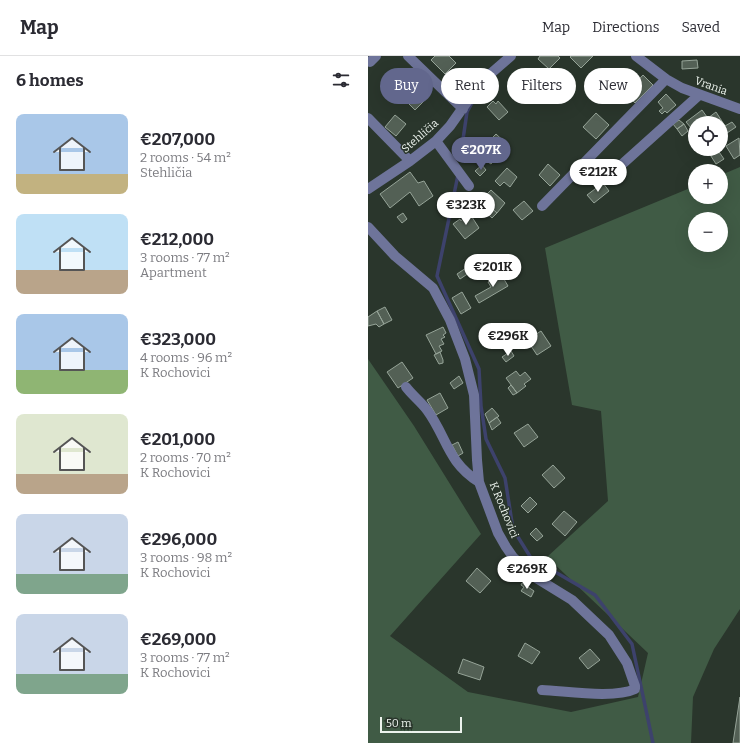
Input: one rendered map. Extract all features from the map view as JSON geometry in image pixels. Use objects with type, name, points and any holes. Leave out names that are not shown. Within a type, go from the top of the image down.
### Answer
[{"type":"street","points":[[408,56],[463,109]]},
{"type":"street","name":"Stehličia","points":[[368,189],[410,161],[436,141],[463,109],[481,82],[511,56]]},
{"type":"street","name":"Vrania","points":[[636,56],[666,79],[698,96],[740,109]]},
{"type":"street","points":[[542,206],[666,79]]},
{"type":"street","points":[[619,167],[698,96]]},
{"type":"street","points":[[368,118],[410,161]]},
{"type":"street","points":[[436,141],[469,186]]},
{"type":"street","name":"K Rochovici","points":[[368,227],[395,256],[433,288],[450,320],[464,359],[474,395],[476,460],[479,482],[498,533],[513,557],[541,582],[572,600],[609,635],[625,658],[636,686],[635,689],[628,692],[602,694],[542,690]]},
{"type":"street","points":[[406,387],[427,410],[452,457],[470,476],[479,482]]},
{"type":"green space","points":[[740,167],[740,609],[714,649],[693,697],[691,743],[368,743],[368,359],[414,426],[481,534],[390,636],[468,692],[571,712],[638,697],[648,653],[547,557],[608,501],[601,411],[572,405],[545,248],[688,189],[688,204],[728,204],[728,172]]},
{"type":"building","points":[[435,56],[449,56],[456,63],[451,68],[441,68],[441,70],[431,60]]},
{"type":"building","points":[[540,56],[558,56],[560,58],[550,68],[548,68],[538,59]]},
{"type":"building","points":[[593,56],[581,68],[570,57]]},
{"type":"building","points":[[697,60],[698,68],[682,69],[682,61]]},
{"type":"building","points":[[643,75],[653,85],[642,96]]},
{"type":"building","points":[[666,94],[676,105],[667,113],[665,111],[662,114],[659,111],[663,108],[658,102]]},
{"type":"building","points":[[499,102],[508,112],[499,120],[487,107],[490,104],[499,104]]},
{"type":"building","points":[[409,104],[421,104],[415,110]]},
{"type":"building","points":[[702,110],[706,116],[694,116]]},
{"type":"building","points":[[716,112],[719,116],[711,116]]},
{"type":"building","points":[[596,113],[609,125],[596,139],[583,127]]},
{"type":"building","points":[[395,115],[406,124],[396,136],[385,127]]},
{"type":"building","points":[[679,120],[684,124],[677,129],[673,124]]},
{"type":"building","points":[[732,122],[736,127],[728,132],[728,124]]},
{"type":"building","points":[[684,124],[688,131],[682,136],[677,129]]},
{"type":"building","points":[[496,134],[509,146],[491,164],[482,158],[485,155],[480,150]]},
{"type":"building","points":[[739,138],[740,155],[734,159],[728,149],[728,145]]},
{"type":"building","points":[[711,156],[722,156],[724,159],[716,164]]},
{"type":"building","points":[[548,164],[560,175],[550,186],[539,175]]},
{"type":"building","points":[[482,165],[486,170],[480,176],[475,171]]},
{"type":"building","points":[[507,168],[517,177],[510,187],[504,182],[500,186],[495,181]]},
{"type":"building","points":[[410,172],[418,183],[424,181],[433,196],[419,206],[410,192],[390,208],[380,194]]},
{"type":"building","points":[[603,183],[609,191],[594,203],[587,195]]},
{"type":"building","points":[[491,190],[505,203],[497,213],[482,199]]},
{"type":"building","points":[[482,199],[497,213],[492,218],[477,204]]},
{"type":"building","points":[[524,201],[533,211],[522,220],[513,210]]},
{"type":"building","points":[[403,213],[407,219],[402,223],[397,217]]},
{"type":"building","points":[[467,214],[470,214],[479,228],[465,239],[453,224],[460,219],[461,221]]},
{"type":"building","points":[[466,268],[469,273],[460,279],[457,274]]},
{"type":"building","points":[[501,274],[508,286],[479,303],[475,296],[491,287],[488,282]]},
{"type":"building","points":[[462,292],[471,308],[461,314],[452,298]]},
{"type":"building","points":[[385,307],[392,320],[384,324],[377,311]]},
{"type":"building","points":[[377,311],[384,324],[379,327],[376,324],[368,326],[368,317]]},
{"type":"building","points":[[513,326],[523,342],[511,350],[500,335]]},
{"type":"building","points":[[443,327],[446,333],[443,335],[445,337],[441,339],[444,344],[439,346],[442,351],[436,354],[426,335]]},
{"type":"building","points":[[541,331],[551,346],[537,355],[527,340]]},
{"type":"building","points":[[511,351],[514,356],[506,362],[502,357]]},
{"type":"building","points":[[440,352],[443,363],[439,364],[434,355]]},
{"type":"building","points":[[402,362],[413,378],[398,388],[387,372]]},
{"type":"building","points":[[516,371],[520,376],[525,372],[531,379],[524,384],[526,386],[517,393],[506,378]]},
{"type":"building","points":[[459,376],[463,383],[454,389],[450,383]]},
{"type":"building","points":[[511,385],[517,393],[513,395],[508,388]]},
{"type":"building","points":[[440,393],[448,408],[436,415],[427,400]]},
{"type":"building","points":[[492,408],[499,416],[489,423],[485,414]]},
{"type":"building","points":[[497,417],[501,423],[492,430],[489,423]]},
{"type":"building","points":[[528,424],[538,437],[524,447],[514,433]]},
{"type":"building","points":[[458,442],[463,453],[458,456],[452,445]]},
{"type":"building","points":[[553,465],[565,478],[554,488],[542,475]]},
{"type":"building","points":[[530,497],[537,504],[528,513],[521,506]]},
{"type":"building","points":[[564,511],[577,522],[565,536],[552,524]]},
{"type":"building","points":[[536,528],[543,536],[537,541],[530,534]]},
{"type":"building","points":[[477,568],[491,581],[480,593],[466,581]]},
{"type":"building","points":[[522,583],[534,591],[531,597],[521,591],[524,587],[521,585]]},
{"type":"building","points":[[525,643],[540,652],[532,664],[518,656]]},
{"type":"building","points":[[590,649],[600,660],[588,669],[579,658]]},
{"type":"building","points":[[463,659],[484,667],[480,680],[458,673]]},
{"type":"building","points":[[740,697],[740,743],[733,743]]},
{"type":"waterway","points":[[460,160],[467,112],[471,104]]},
{"type":"waterway","points":[[458,175],[437,276],[479,369],[481,406],[486,439],[505,478],[513,529],[531,558],[595,595],[632,644],[653,743]]}]
